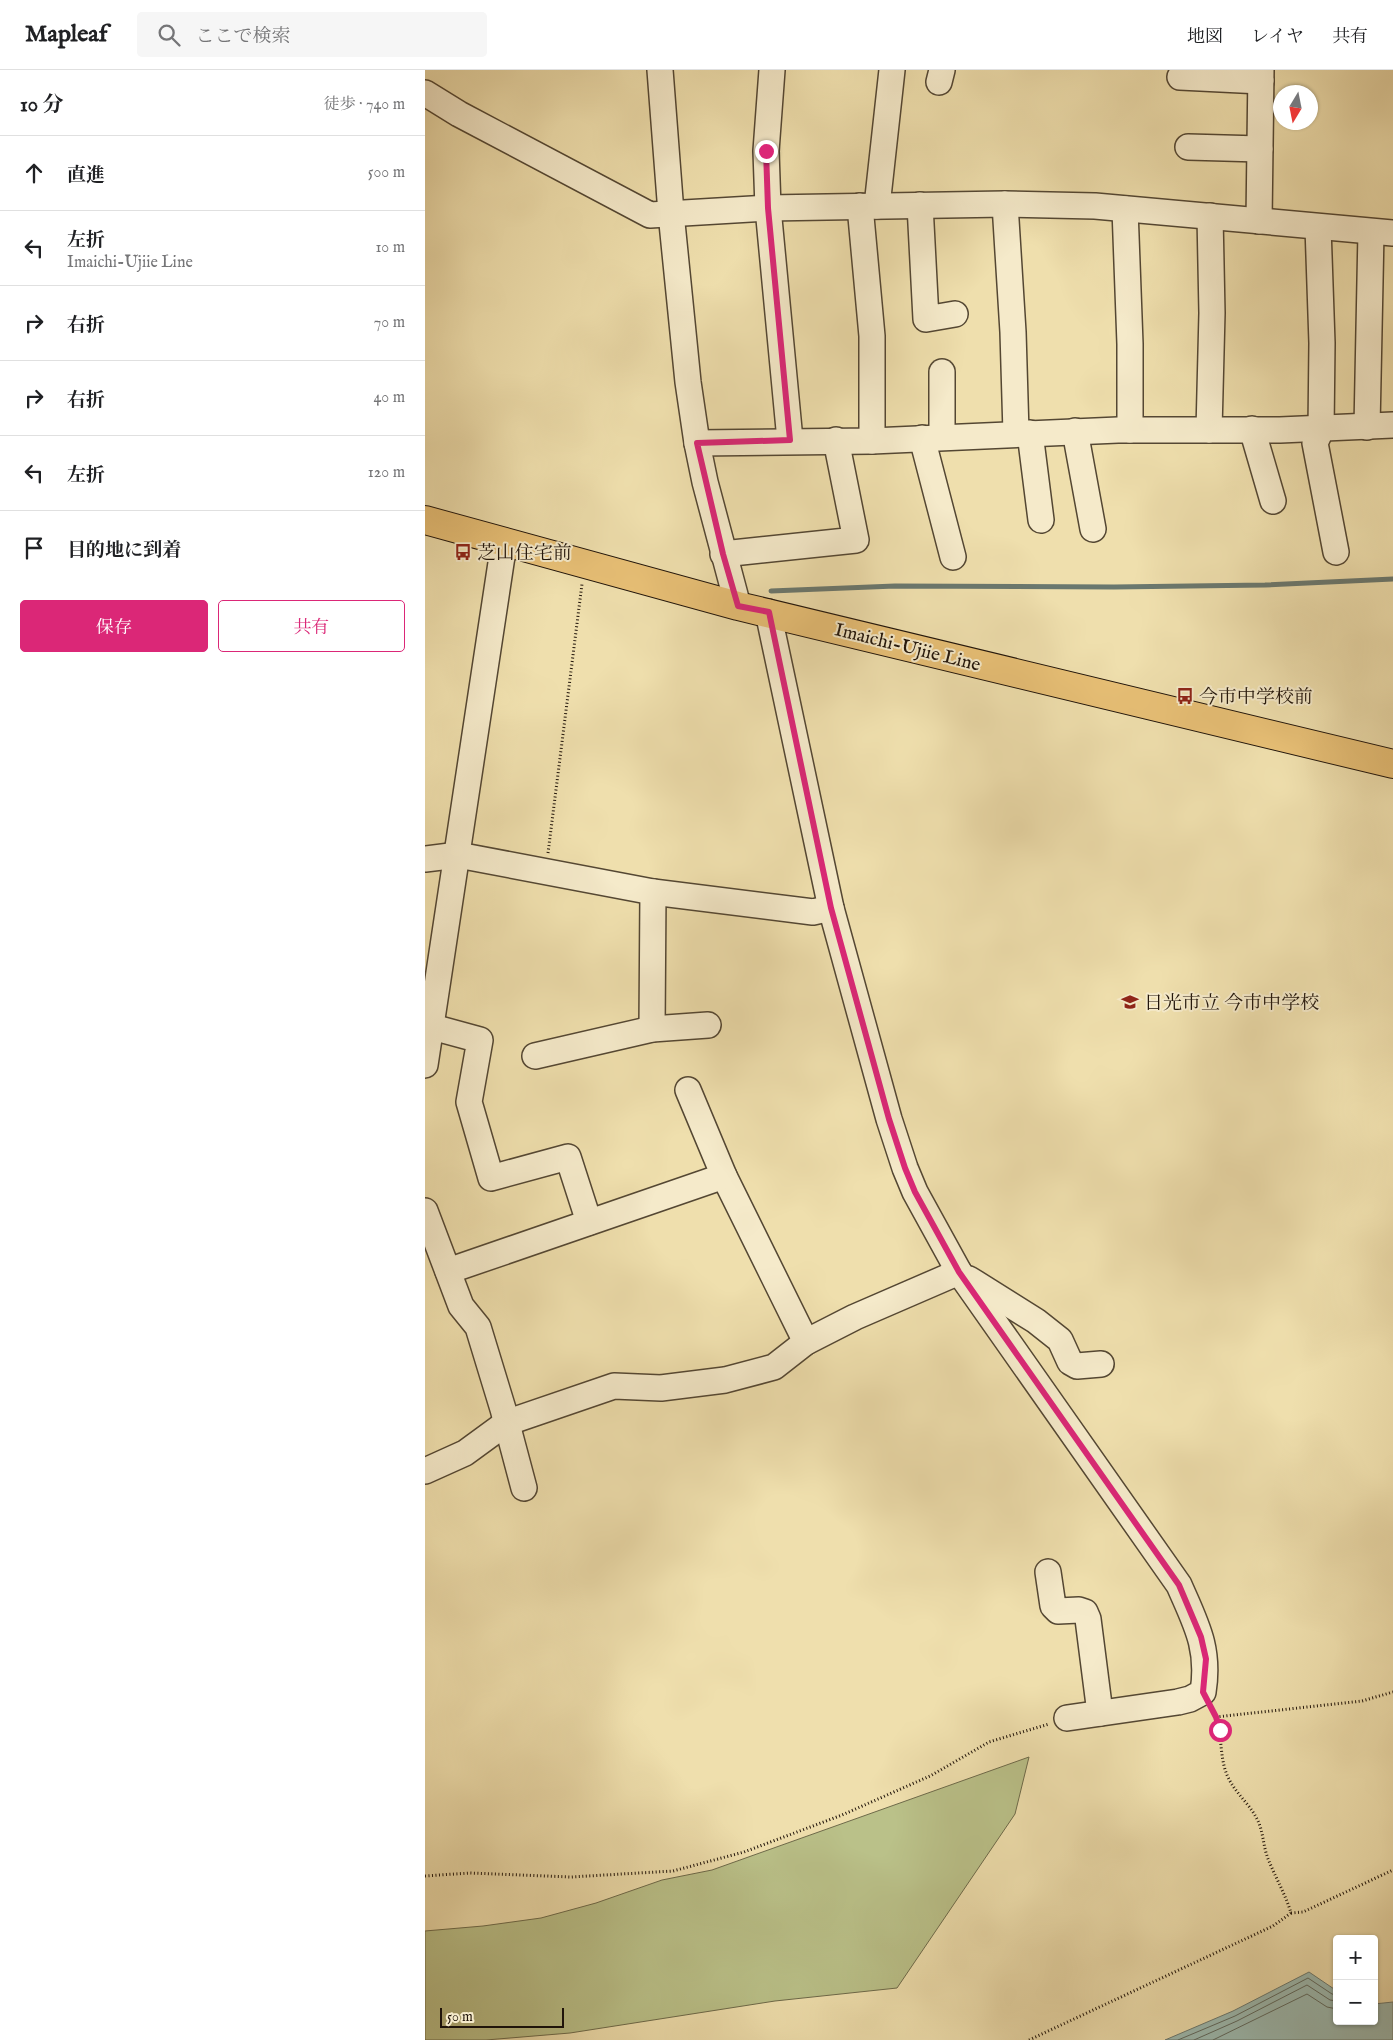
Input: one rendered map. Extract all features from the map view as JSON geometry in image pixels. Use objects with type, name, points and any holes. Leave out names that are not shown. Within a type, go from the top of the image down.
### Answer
[{"type":"main road","name":"Imaichi-Ujiie Line","points":[[425,520],[738,606],[1393,764]]},
{"type":"street","points":[[660,70],[671,213],[687,373],[697,443],[723,554],[738,606]]},
{"type":"street","points":[[772,70],[766,151],[768,208],[790,440]]},
{"type":"street","points":[[872,440],[872,336],[868,206],[892,70]]},
{"type":"street","points":[[1180,77],[1261,76],[1259,221]]},
{"type":"street","points":[[425,93],[459,114],[650,215],[768,208],[1005,204],[1095,206],[1382,232],[1367,427]]},
{"type":"street","points":[[1188,147],[1260,149]]},
{"type":"street","points":[[1005,204],[1013,332],[1023,433],[1041,520]]},
{"type":"street","points":[[920,205],[926,319],[955,314]]},
{"type":"street","points":[[1125,209],[1131,430]]},
{"type":"street","points":[[1209,430],[1212,313],[1210,216]]},
{"type":"street","points":[[1318,227],[1322,343],[1321,430],[1315,443],[1335,552]]},
{"type":"street","points":[[942,372],[932,437],[953,557]]},
{"type":"street","points":[[697,443],[872,440],[1075,431],[1321,430],[1393,425]]},
{"type":"street","points":[[1252,429],[1273,501]]},
{"type":"street","points":[[1075,431],[1093,529]]},
{"type":"street","points":[[723,554],[856,540],[836,440]]},
{"type":"street","points":[[425,1065],[429,1026],[458,855],[504,543]]},
{"type":"street","points":[[769,612],[831,908],[889,1119],[915,1192],[959,1272],[1179,1585],[1201,1637],[1206,1659],[1203,1692],[1190,1699],[1178,1702],[1067,1718]]},
{"type":"street","points":[[425,860],[458,855],[653,892],[813,912],[831,908]]},
{"type":"street","points":[[652,1029],[653,892]]},
{"type":"street","points":[[535,1056],[652,1029],[708,1025]]},
{"type":"street","points":[[429,1026],[481,1040],[469,1102],[491,1178],[568,1157],[589,1222]]},
{"type":"street","points":[[688,1090],[724,1176],[806,1342]]},
{"type":"street","points":[[448,1271],[724,1176]]},
{"type":"street","points":[[425,1211],[461,1306],[477,1327],[524,1488]]},
{"type":"street","points":[[425,1471],[465,1453],[506,1423],[614,1386],[661,1388],[725,1380],[774,1367],[806,1342],[855,1317],[959,1272]]},
{"type":"street","points":[[959,1272],[1036,1321],[1060,1340],[1070,1362],[1077,1366],[1101,1364]]},
{"type":"street","points":[[1048,1572],[1053,1606],[1058,1611],[1079,1610],[1085,1612],[1088,1619],[1100,1713]]},
{"type":"path","points":[[546,871],[584,564]]},
{"type":"path","points":[[1203,1692],[1216,1717],[1227,1774],[1234,1788],[1249,1805],[1258,1821],[1267,1856],[1291,1913]]},
{"type":"path","points":[[1216,1717],[1362,1701],[1393,1692]]},
{"type":"path","points":[[425,1876],[470,1873],[571,1878],[673,1871],[744,1852],[842,1815],[930,1776],[989,1742],[1067,1718]]},
{"type":"path","points":[[1029,2040],[1273,1926],[1291,1913],[1303,1912],[1393,1870]]},
{"type":"green space","points":[[1029,1757],[1015,1814],[897,1988],[775,2001],[570,2033],[486,2040],[425,2040],[425,1931],[541,1918],[596,1903],[662,1880],[712,1870]]},
{"type":"water","points":[[1309,1972],[1333,1988],[1333,2025],[1378,2025],[1378,2004],[1393,2002],[1393,2040],[1165,2040],[1233,2011]]},
{"type":"waterway","points":[[771,591],[895,586],[1114,587],[1265,585],[1393,579]]},
{"type":"place","name":"芝山住宅前","points":[[463,552]]},
{"type":"place","name":"今市中学校前","points":[[1185,696]]},
{"type":"place","name":"日光市立 今市中学校","points":[[1130,1002]]},
{"type":"route","points":[[766,151],[768,208],[790,440],[697,443],[723,554],[738,606],[769,612],[831,908],[889,1119],[915,1192],[959,1272],[989,1317],[1179,1585],[1201,1637],[1206,1659],[1203,1692],[1216,1717],[1220,1730]]}]
